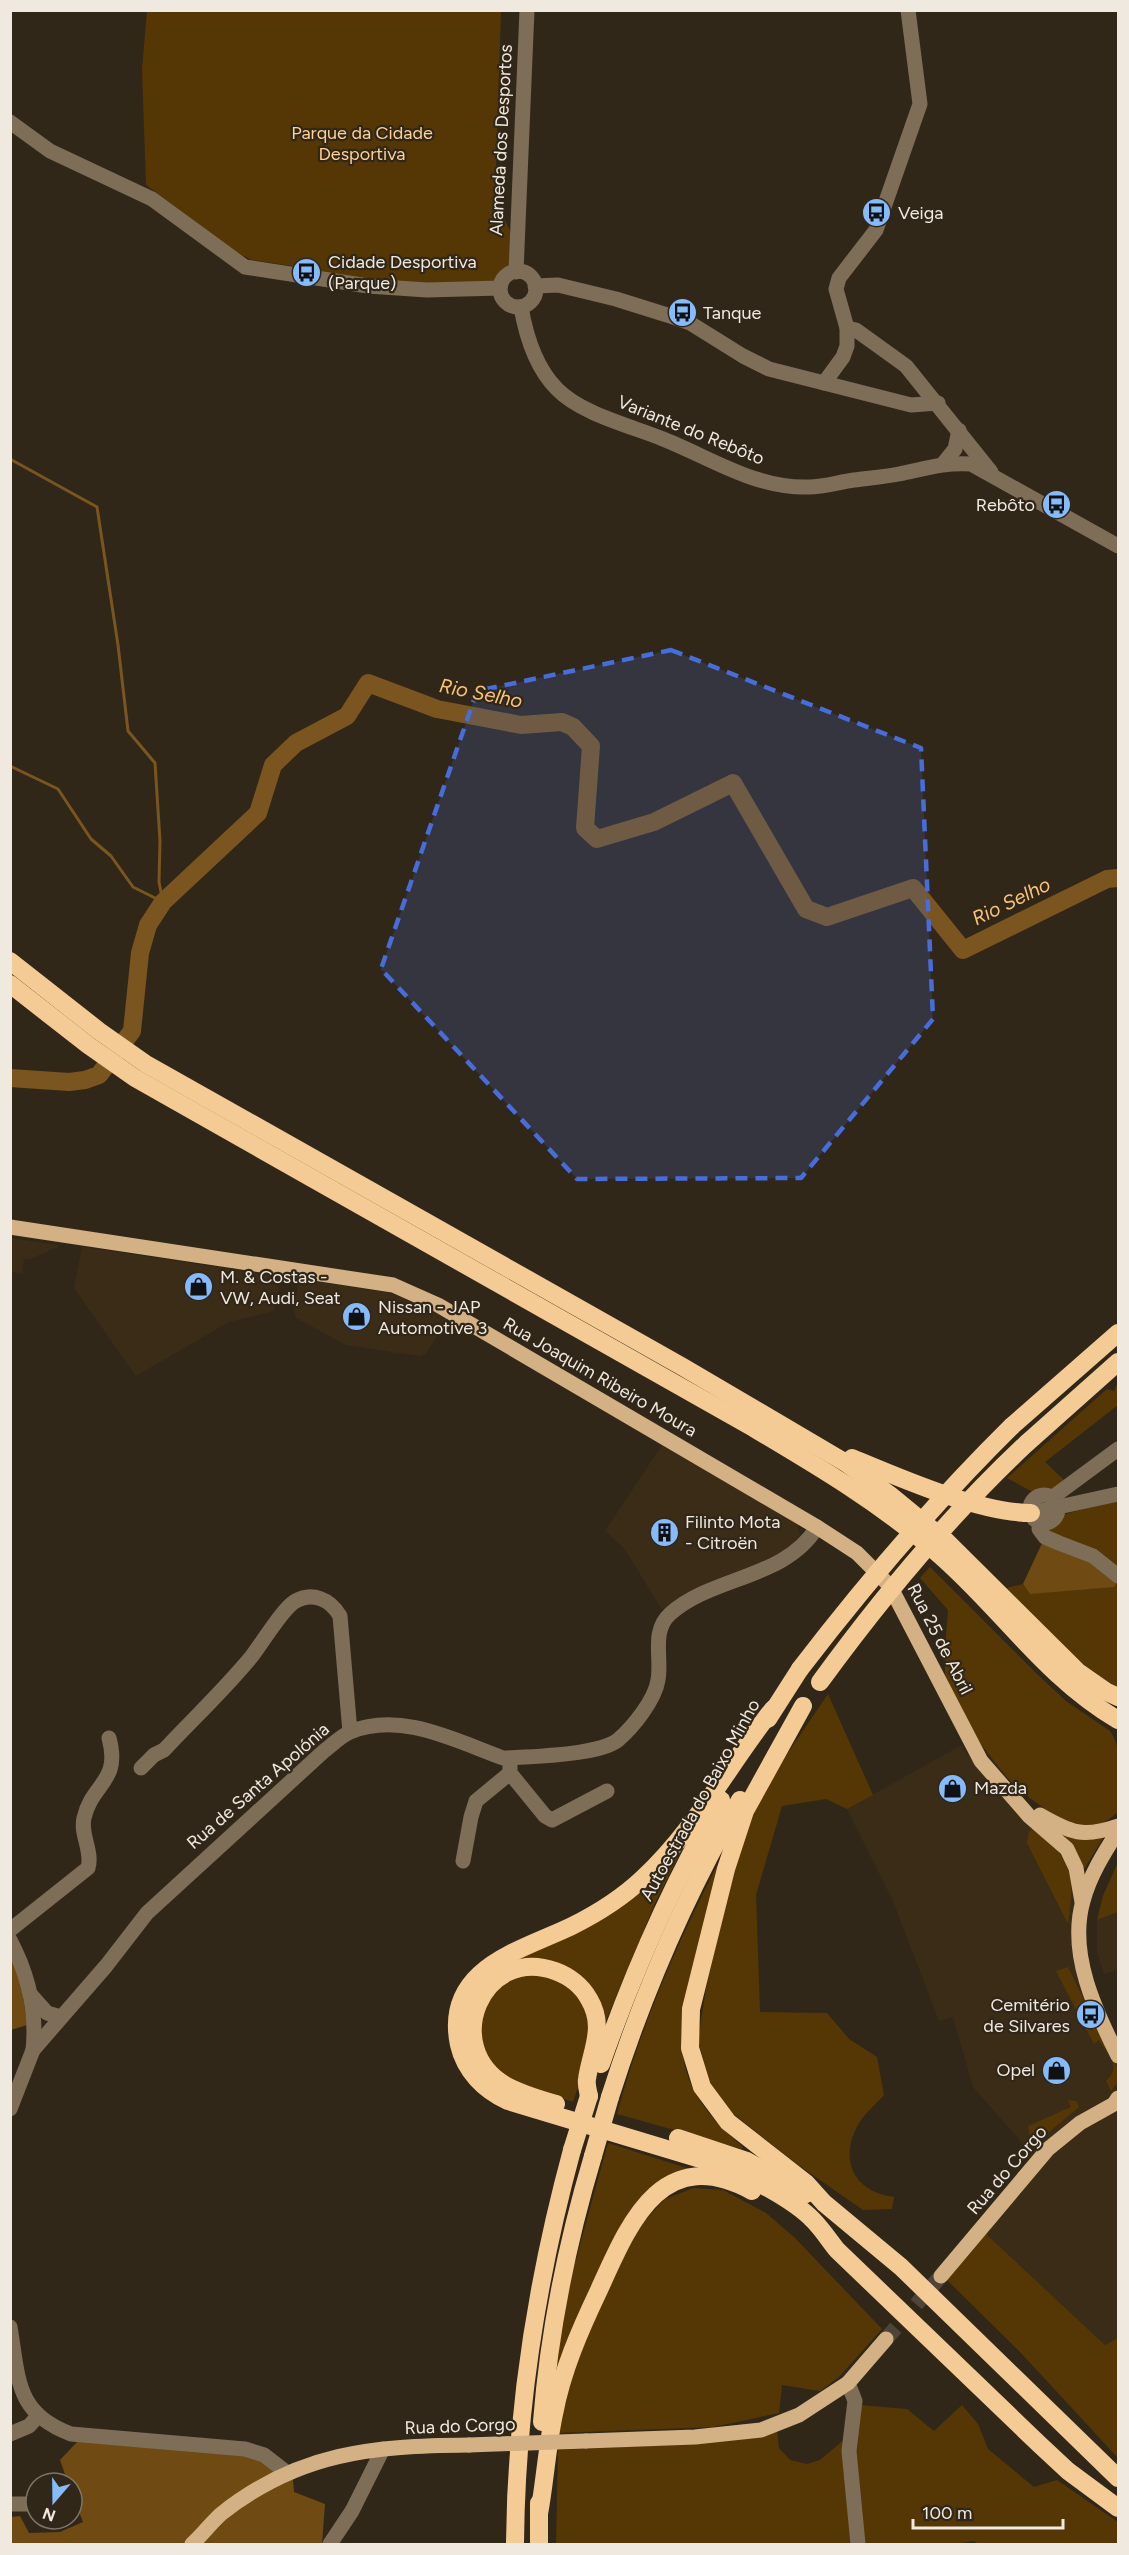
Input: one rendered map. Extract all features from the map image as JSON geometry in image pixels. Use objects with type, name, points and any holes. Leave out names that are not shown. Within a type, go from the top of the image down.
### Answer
[{"type":"highway","points":[[10,961],[93,1038]]},
{"type":"highway","points":[[10,984],[140,1071],[946,1540],[1058,1654],[1093,1683],[1119,1697]]},
{"type":"highway","points":[[140,1071],[811,1441],[871,1481],[935,1551],[1054,1671],[1083,1696],[1119,1720]]},
{"type":"highway","name":"Autoestrada do Baixo Minho","points":[[515,2544],[519,2449],[531,2339],[547,2248],[572,2150],[589,2096],[634,1977],[673,1889],[708,1822],[773,1709],[800,1669],[916,1526],[1012,1426],[1119,1333]]},
{"type":"highway","name":"Autoestrada do Baixo Minho","points":[[538,2544],[540,2445],[552,2339],[573,2229],[610,2097],[646,1994],[686,1902],[745,1791],[820,1682],[907,1571],[983,1486],[1027,1443],[1119,1362]]},
{"type":"highway","points":[[811,1441],[955,1497],[1035,1518]]},
{"type":"highway","points":[[902,1515],[1059,1665],[1088,1689],[1119,1709]]},
{"type":"highway","points":[[902,1515],[1051,1677],[1119,1731]]},
{"type":"highway","points":[[803,1706],[753,1795],[738,1829],[695,1988],[689,2030],[694,2068],[713,2105],[728,2122],[806,2183],[824,2203],[901,2267],[1119,2478]]},
{"type":"highway","points":[[773,1709],[746,1743],[686,1832],[660,1862],[636,1884],[613,1903],[597,1912],[508,1954],[483,1970],[466,1992],[460,2005],[457,2034],[465,2060],[473,2075],[495,2095],[525,2108],[662,2146],[740,2173],[812,2219],[837,2250],[1039,2444],[1068,2471],[1119,2508]]},
{"type":"highway","points":[[589,2096],[586,2080],[596,2048],[597,2032],[596,2016],[590,2000],[577,1984],[563,1974],[548,1969],[533,1967],[516,1969],[500,1976],[481,1996],[474,2013],[472,2034],[483,2064],[504,2084],[535,2098],[724,2152],[747,2161],[824,2203]]},
{"type":"highway","points":[[539,2514],[554,2414],[565,2372],[580,2331],[622,2238],[650,2197],[664,2187],[695,2178],[714,2178],[764,2198],[837,2250]]},
{"type":"main road","name":"Rua Joaquim Ribeiro Moura","points":[[10,1227],[393,1285],[413,1292],[812,1525]]},
{"type":"main road","name":"Rua 25 de Abril","points":[[812,1525],[857,1553],[890,1586],[981,1761],[1011,1797],[1067,1850],[1076,1868],[1082,1902]]},
{"type":"main road","name":"Rua 25 de Abril","points":[[1011,1797],[1060,1827],[1080,1834],[1119,1828]]},
{"type":"main road","name":"Rua 25 de Abril","points":[[1119,1828],[1098,1863],[1082,1902],[1078,1925],[1083,1966],[1093,2001],[1119,2056]]},
{"type":"main road","points":[[1119,1848],[1096,1887],[1090,1905],[1088,1926],[1092,1965],[1102,1998],[1119,2034]]},
{"type":"main road","name":"Rua do Corgo","points":[[941,2276],[1048,2149],[1080,2123],[1117,2102]]},
{"type":"main road","name":"Rua do Corgo","points":[[192,2544],[220,2516],[286,2472],[357,2451],[695,2437],[761,2430],[799,2415],[848,2383],[886,2339]]},
{"type":"street","name":"Alameda dos Desportos","points":[[516,272],[527,10]]},
{"type":"street","points":[[824,383],[843,357],[847,346],[847,328],[836,289],[839,278],[876,230],[920,104],[908,10]]},
{"type":"street","points":[[10,122],[50,151],[152,199],[245,267],[368,286],[427,290],[500,288]]},
{"type":"street","points":[[516,272],[530,277],[535,286],[531,301],[521,307],[506,303],[500,288],[503,279],[516,272]]},
{"type":"street","points":[[535,286],[558,285],[616,299],[667,315],[712,335],[756,363],[824,383],[911,405],[938,403]]},
{"type":"street","name":"Variante do Rebôto","points":[[521,307],[526,335],[537,360],[545,376],[558,390],[592,411],[663,439],[741,474],[788,487],[811,487],[899,474],[943,464],[971,464]]},
{"type":"street","points":[[847,328],[856,330],[906,366],[996,478]]},
{"type":"street","points":[[943,464],[955,449],[959,430]]},
{"type":"street","points":[[959,430],[970,453],[971,464],[1119,546]]},
{"type":"street","points":[[1119,1449],[1035,1518],[1039,1529],[1046,1537],[1093,1556],[1119,1576]]},
{"type":"street","points":[[1056,1502],[1119,1494]]},
{"type":"street","name":"Rua de Santa Apolónia","points":[[10,2109],[33,2050],[106,1966],[147,1913],[324,1751],[350,1732],[378,1725],[398,1724],[418,1728],[503,1758],[510,1765],[604,1746],[617,1740],[648,1703],[657,1686],[660,1629],[668,1615],[684,1603],[777,1563],[797,1551],[806,1544],[812,1525]]},
{"type":"street","points":[[141,1768],[154,1755],[164,1750],[250,1658],[292,1603],[312,1597],[324,1599],[335,1608],[340,1616],[350,1732]]},
{"type":"street","points":[[10,1930],[88,1868],[90,1861],[83,1821],[111,1770],[113,1750],[109,1738]]},
{"type":"street","points":[[463,1861],[476,1801],[510,1765],[545,1816],[552,1820],[607,1791]]},
{"type":"street","points":[[10,1940],[21,1960],[29,1993],[35,2027],[33,2050]]},
{"type":"street","points":[[29,1993],[47,2013],[61,2017]]},
{"type":"street","points":[[29,1993],[38,2019],[49,2031]]},
{"type":"street","points":[[10,2327],[24,2395],[38,2416],[46,2423],[71,2434],[245,2449],[264,2455],[286,2472]]},
{"type":"street","points":[[848,2383],[855,2401],[849,2451],[858,2544]]},
{"type":"street","points":[[10,2434],[29,2426],[38,2416]]},
{"type":"street","points":[[330,2544],[352,2511],[383,2449]]},
{"type":"highlighted area","points":[[671,650],[921,748],[933,1019],[801,1178],[577,1179],[381,969],[477,691]]},
{"type":"shaded area","points":[[10,1238],[58,1245],[58,1247],[30,1259],[24,1259],[22,1273],[13,1272],[11,1274]]},
{"type":"shaded area","points":[[82,1247],[385,1292],[414,1301],[448,1319],[426,1353],[420,1356],[346,1345],[296,1318],[294,1312],[298,1284],[280,1281],[274,1311],[229,1322],[136,1376],[74,1288]]},
{"type":"shaded area","points":[[662,1445],[797,1524],[800,1534],[796,1543],[781,1556],[668,1610],[661,1608],[624,1548],[605,1531]]},
{"type":"shaded area","points":[[1044,1539],[1087,1556],[1118,1581],[1114,1587],[1030,1594],[1023,1584]]},
{"type":"shaded area","points":[[960,1746],[1020,1811],[1055,1841],[1069,1864],[1079,1901],[1072,1931],[1118,2055],[1118,2338],[1105,2345],[986,2234],[1038,2168],[1018,2138],[973,2087],[953,2017],[939,2021],[893,1901],[847,1809]]},
{"type":"shaded area","points":[[1118,1912],[1118,1970],[1104,1974],[1097,1952],[1097,1920]]},
{"type":"shaded area","points":[[10,1956],[21,1981],[27,2025],[11,2030]]},
{"type":"shaded area","points":[[79,2440],[243,2453],[262,2461],[293,2480],[294,2492],[325,2504],[322,2544],[11,2544],[10,2517],[20,2516],[24,2524],[24,2531],[29,2533],[84,2531],[84,2471],[64,2471],[60,2460]]},
{"type":"green space","name":"Parque da Cidade Desportiva","points":[[147,11],[501,11],[495,199],[512,235],[511,264],[494,284],[458,287],[331,278],[319,270],[252,260],[234,251],[146,185],[142,69]]},
{"type":"green space","points":[[1118,1382],[1118,1405],[1045,1462],[1064,1480],[1049,1492],[1039,1488],[1031,1491],[1007,1478],[1107,1389],[1114,1391]]},
{"type":"green space","points":[[1118,1500],[1118,1572],[1044,1530],[1062,1515]]},
{"type":"green space","points":[[930,1567],[1066,1701],[1110,1731],[1118,1749],[1118,1812],[1091,1827],[1066,1821],[1043,1808],[1013,1783],[990,1756],[957,1707],[947,1683],[945,1658],[948,1610],[920,1578]]},
{"type":"green space","points":[[1118,1581],[1118,1689],[1075,1658],[1006,1588],[1023,1584],[1030,1594]]},
{"type":"green space","points":[[828,1694],[873,1795],[847,1809],[826,1799],[782,1806],[756,1895],[760,2012],[827,2013],[849,2039],[877,2057],[884,2095],[859,2123],[853,2136],[850,2161],[859,2181],[880,2194],[894,2197],[892,2209],[863,2210],[797,2164],[731,2112],[710,2086],[698,2040],[706,1989],[730,1885],[748,1823],[781,1763]]},
{"type":"green space","points":[[1033,1828],[1056,1850],[1068,1870],[1071,1893],[1068,1924],[1027,1843],[1029,1832]]},
{"type":"green space","points":[[1063,1834],[1103,1838],[1083,1871],[1073,1847]]},
{"type":"green space","points":[[684,1846],[656,1901],[605,2023],[596,1995],[514,1960]]},
{"type":"green space","points":[[725,1850],[689,1982],[681,2035],[683,2058],[690,2081],[701,2102],[719,2124],[743,2147],[742,2149],[617,2114],[638,2045],[664,1979]]},
{"type":"green space","points":[[1118,1862],[1118,1912],[1097,1920],[1103,1896]]},
{"type":"green space","points":[[1068,1967],[1118,2069],[1118,2082],[1111,2091],[1106,2081],[1113,2071],[1110,2056],[1099,2040],[1094,2044],[1056,1971]]},
{"type":"green space","points":[[527,1973],[561,1980],[583,2000],[591,2024],[583,2072],[573,2102],[511,2081],[484,2056],[478,2028],[495,1988]]},
{"type":"green space","points":[[1068,2100],[1076,2101],[1079,2107],[1043,2137],[1030,2136],[1028,2126],[1071,2107]]},
{"type":"green space","points":[[608,2143],[696,2171],[660,2182],[646,2192],[633,2206],[616,2235],[555,2371],[569,2285]]},
{"type":"green space","points":[[694,2188],[723,2190],[766,2213],[795,2238],[882,2329],[839,2377],[820,2391],[782,2385],[779,2413],[713,2427],[558,2433],[570,2379],[592,2323],[636,2230],[665,2199]]},
{"type":"green space","points":[[986,2234],[1105,2345],[1118,2338],[1118,2458],[1021,2353],[946,2279]]},
{"type":"green space","points":[[860,2405],[907,2409],[934,2431],[962,2405],[978,2424],[988,2449],[1034,2487],[1057,2480],[1118,2522],[1118,2544],[979,2544],[974,2541],[953,2544],[862,2544],[853,2439]]},
{"type":"green space","points":[[777,2430],[779,2448],[790,2460],[807,2464],[820,2460],[845,2439],[853,2544],[556,2544],[558,2450],[685,2444]]},
{"type":"waterway","points":[[10,459],[97,507],[118,645],[128,731],[155,763],[160,841],[159,882],[163,902]]},
{"type":"waterway","name":"Rio Selho","points":[[10,1078],[69,1082],[99,1075],[132,1031],[140,953],[148,925],[163,902],[258,813],[273,765],[296,743],[347,716],[368,683],[437,709],[521,725],[562,722],[573,727],[591,746],[585,828],[597,839],[654,822],[733,783],[806,909],[827,917],[913,888],[963,950],[1107,879],[1118,878]]},
{"type":"waterway","points":[[10,766],[58,789],[91,839],[111,856],[133,887],[163,902]]},
{"type":"tunnel","points":[[886,2339],[941,2276]]},
{"type":"place","name":"Veiga","points":[[877,213]]},
{"type":"place","name":"Cidade Desportiva (Parque)","points":[[307,272]]},
{"type":"place","name":"Tanque","points":[[682,313]]},
{"type":"place","name":"Rebôto","points":[[1056,505]]},
{"type":"place","name":"M. & Costas - VW, Audi, Seat","points":[[199,1287]]},
{"type":"place","name":"Nissan - JAP Automotive 3","points":[[357,1317]]},
{"type":"place","name":"Filinto Mota - Citroën","points":[[664,1532]]},
{"type":"place","name":"Mazda","points":[[953,1788]]},
{"type":"place","name":"Cemitério de Silvares","points":[[1091,2015]]},
{"type":"place","name":"Opel","points":[[1056,2070]]}]
